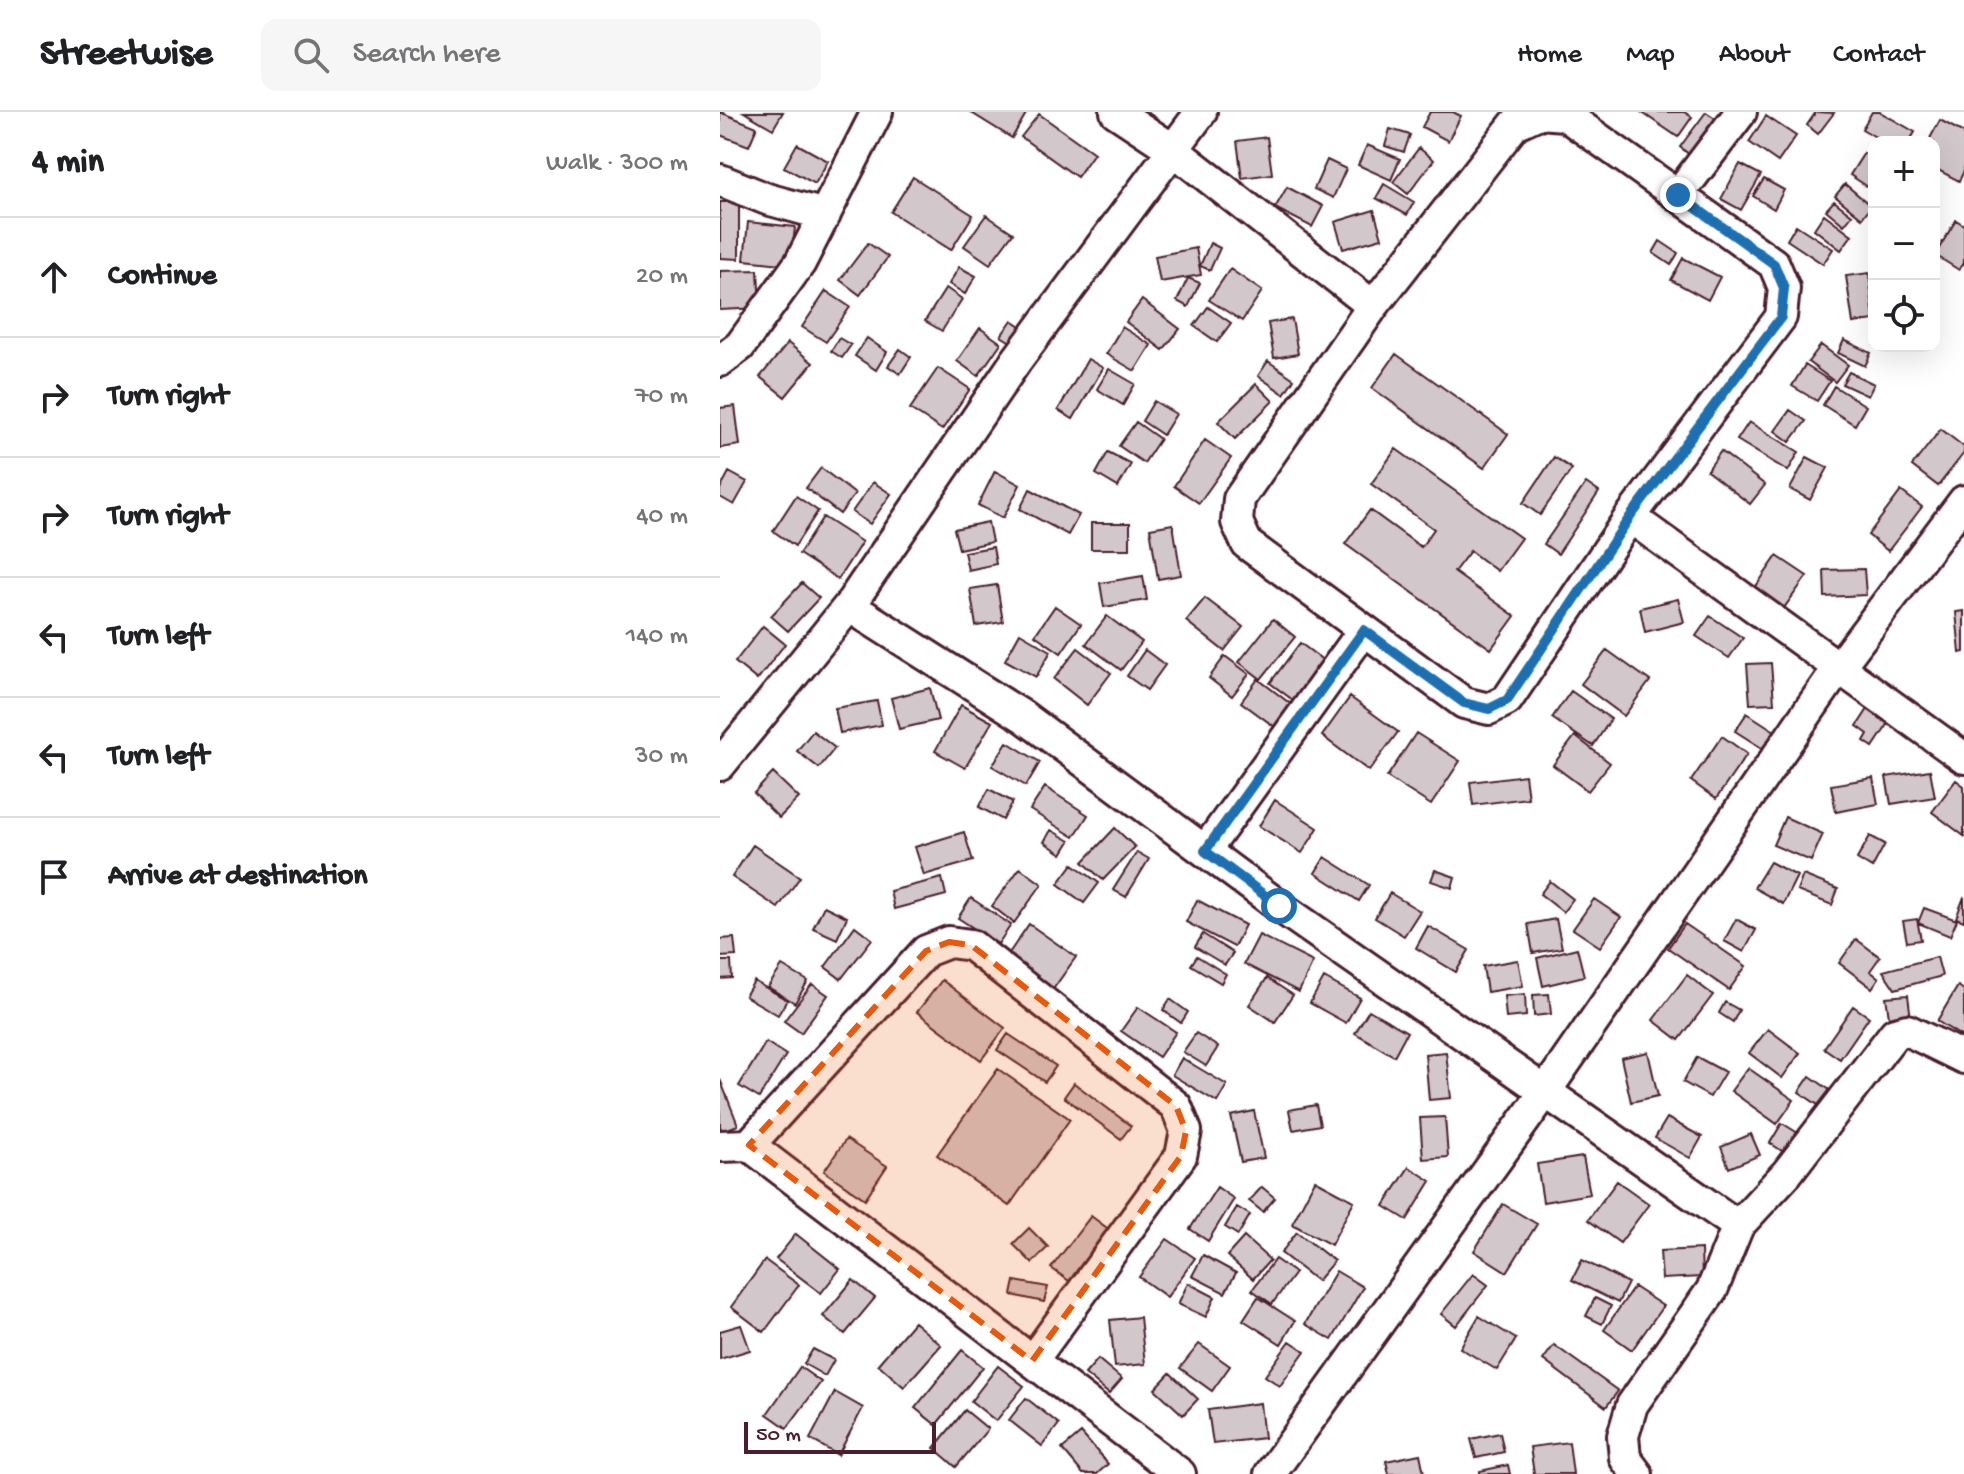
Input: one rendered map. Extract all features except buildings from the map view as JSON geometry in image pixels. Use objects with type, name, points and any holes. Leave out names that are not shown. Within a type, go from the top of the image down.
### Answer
[{"type":"street","points":[[720,361],[740,346],[800,263],[877,112]]},
{"type":"street","points":[[1116,112],[1172,149],[1373,306]]},
{"type":"street","points":[[720,765],[849,606],[1016,361],[1201,112]]},
{"type":"street","points":[[1678,195],[1741,112]]},
{"type":"street","points":[[1539,113],[1565,115],[1678,195],[1774,264],[1784,288],[1781,317],[1630,517],[1507,700],[1489,709],[1464,703],[1247,544],[1237,522],[1239,499],[1373,306],[1515,124],[1539,113]]},
{"type":"street","points":[[720,180],[767,199],[825,215]]},
{"type":"street","points":[[1270,1474],[1545,1092],[1839,667],[1964,501]]},
{"type":"street","points":[[1630,517],[1964,758]]},
{"type":"street","points":[[849,606],[1024,717],[1205,851],[1738,1226]]},
{"type":"street","points":[[1205,851],[1364,630]]},
{"type":"street","points":[[1032,1361],[1181,1156],[1186,1131],[1176,1106],[971,945],[949,942],[926,951],[734,1145],[1032,1361],[1180,1474]]},
{"type":"street","points":[[1637,1474],[1625,1458],[1623,1436],[1632,1405],[1712,1290],[1738,1226],[1787,1173],[1895,1033],[1907,1030],[1964,1058]]},
{"type":"highlighted area","points":[[949,942],[971,945],[1176,1106],[1186,1131],[1181,1156],[1032,1361],[749,1145],[926,951]]},
{"type":"route","points":[[1279,906],[1205,851],[1364,630],[1464,703],[1489,709],[1507,700],[1630,517],[1781,317],[1784,288],[1774,264],[1678,195]]}]
